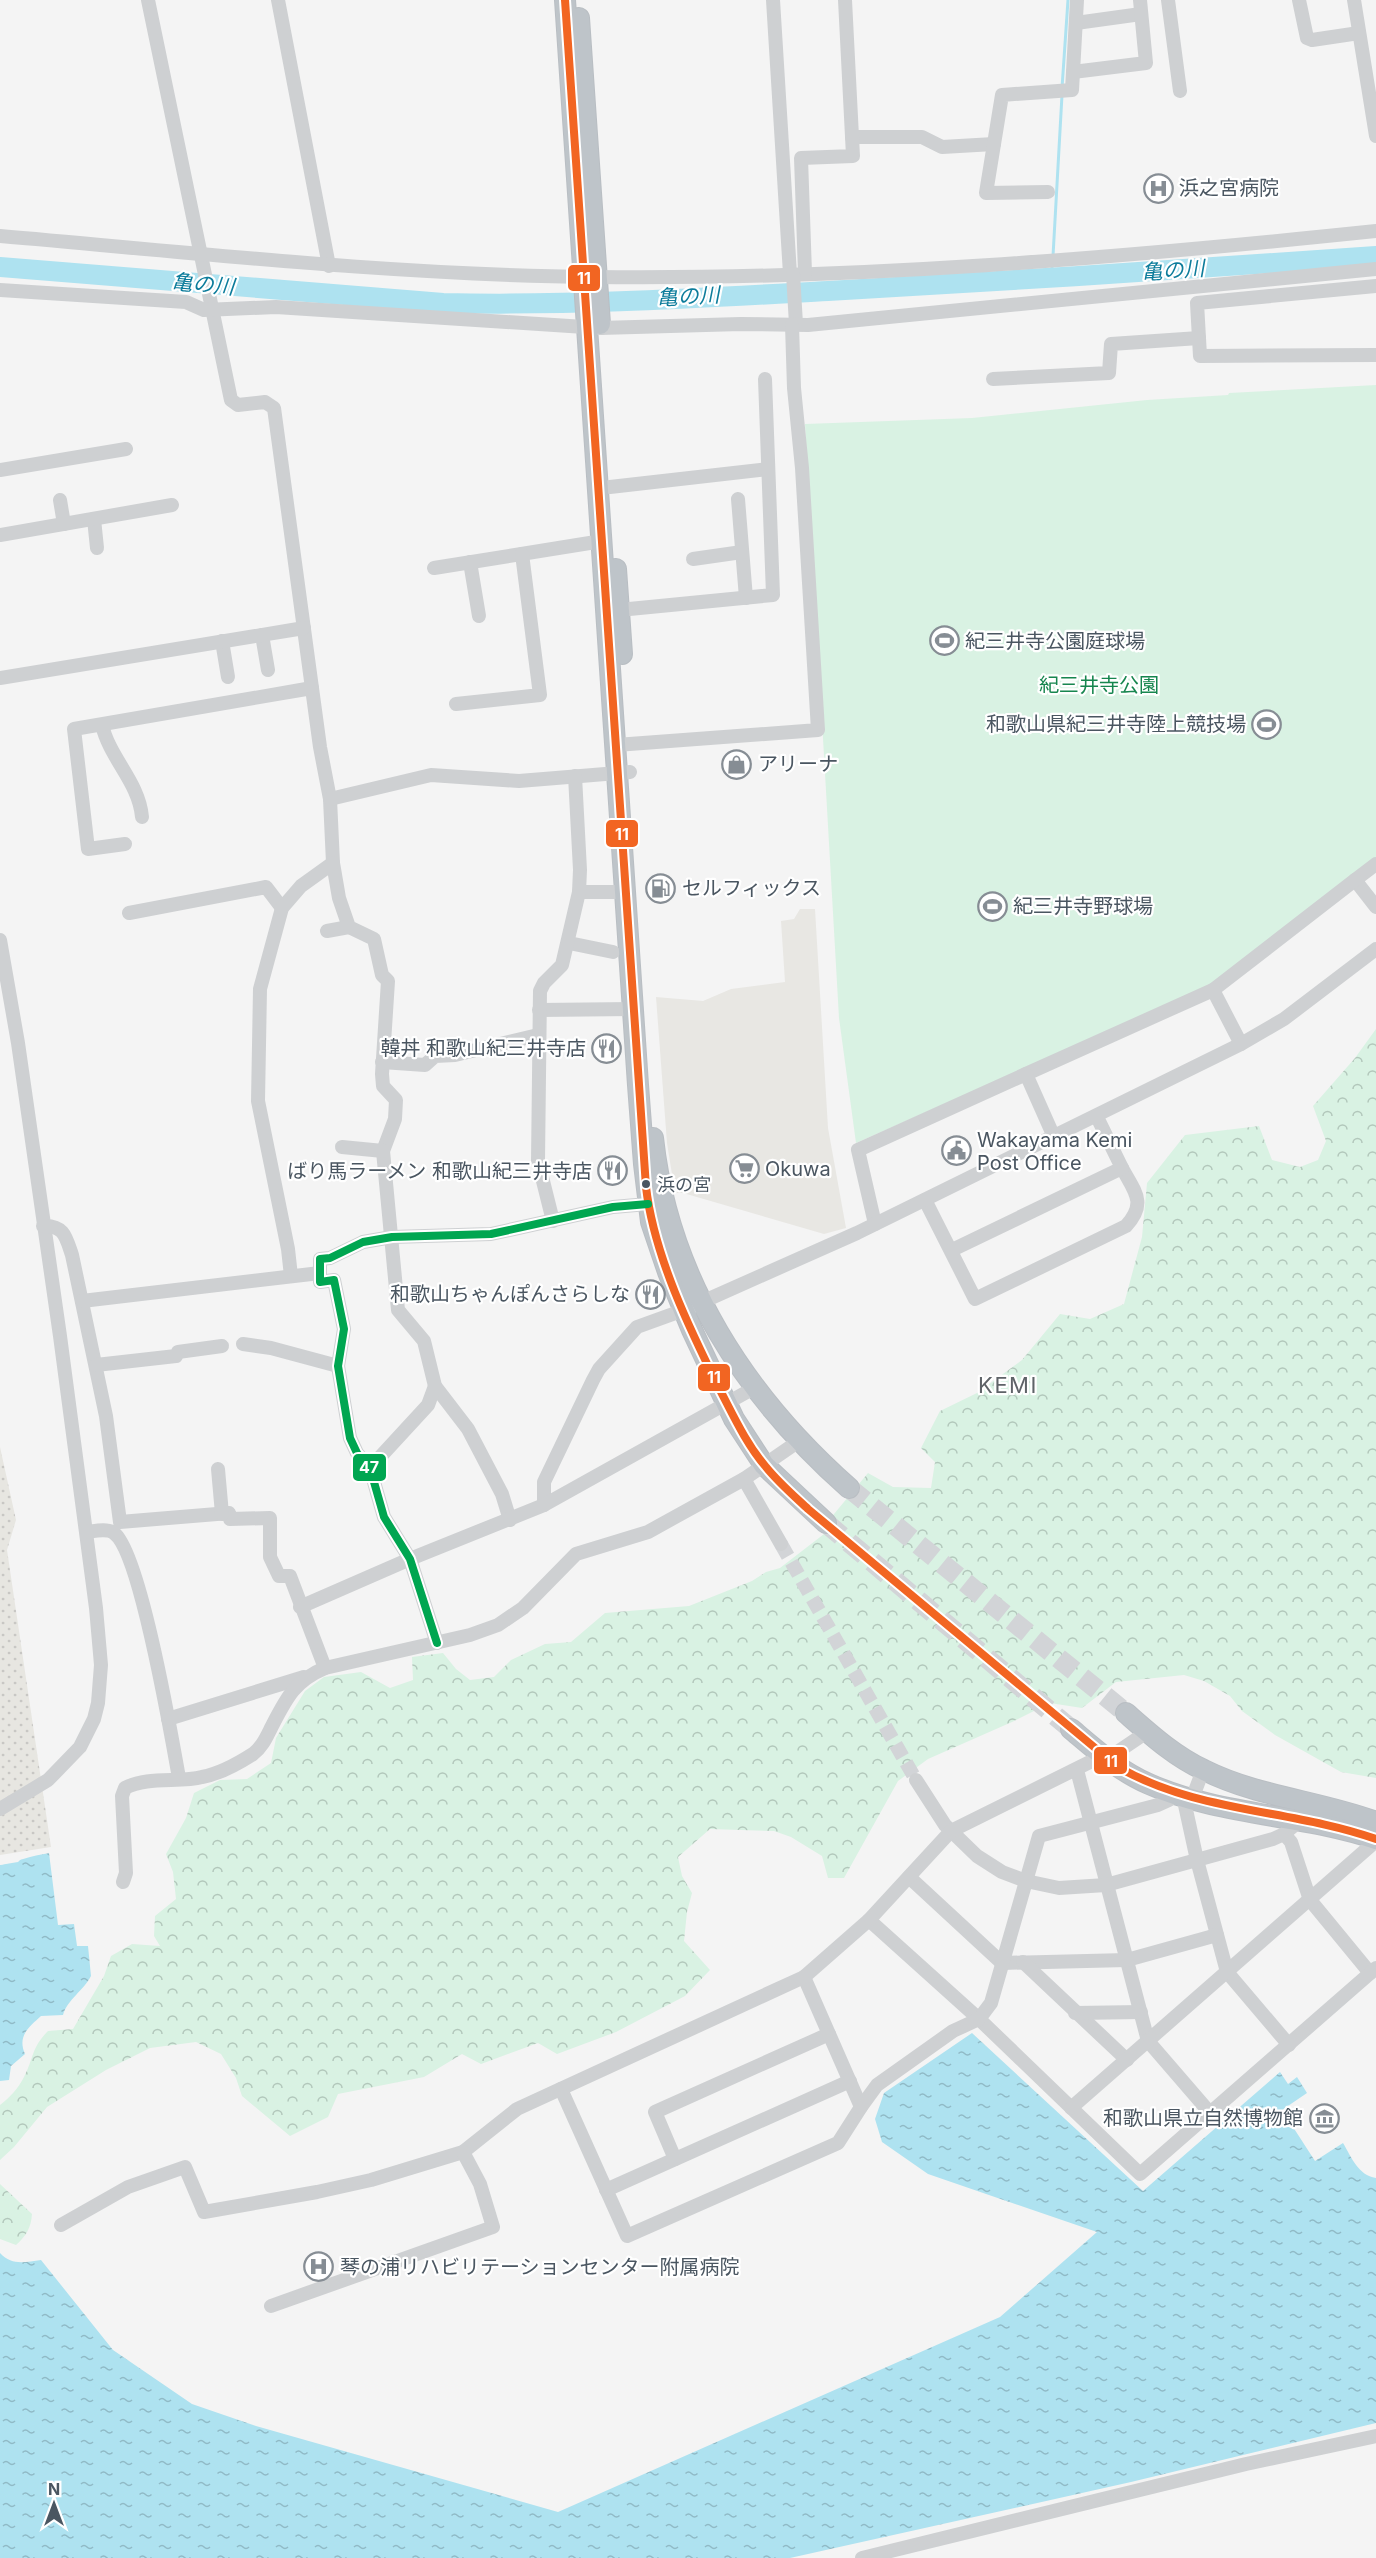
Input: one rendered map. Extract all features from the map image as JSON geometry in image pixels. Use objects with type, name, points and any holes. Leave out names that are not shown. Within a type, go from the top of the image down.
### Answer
[{"type":"highway","points":[[565,0],[590,279]]},
{"type":"highway","points":[[578,0],[602,541],[622,744]]},
{"type":"highway","points":[[593,326],[610,487],[619,610],[625,892],[648,1204],[656,1240],[693,1306],[754,1388],[799,1442],[849,1488]]},
{"type":"highway","points":[[623,773],[653,1141],[661,1184],[706,1363],[726,1402],[764,1465],[792,1494],[826,1523]]},
{"type":"highway","points":[[1126,1713],[1177,1755],[1203,1770],[1251,1788],[1376,1822]]},
{"type":"highway","points":[[1071,1729],[1104,1758],[1133,1776],[1183,1796],[1338,1828],[1376,1840]]},
{"type":"street","points":[[148,0],[231,400],[238,405],[265,402],[274,408],[312,688],[330,799],[333,863],[339,898],[349,927]]},
{"type":"street","points":[[278,0],[329,266]]},
{"type":"street","points":[[773,0],[796,274]]},
{"type":"street","points":[[622,744],[818,730],[802,468],[794,388],[796,274],[801,158],[853,156],[845,0]]},
{"type":"street","points":[[1048,192],[986,193],[1002,96],[1072,90],[1077,0]]},
{"type":"street","points":[[1168,0],[1180,91]]},
{"type":"street","points":[[1299,0],[1306,38],[1312,40],[1359,33]]},
{"type":"street","points":[[1354,0],[1376,136]]},
{"type":"street","points":[[1073,72],[1146,63],[1141,7],[1076,23]]},
{"type":"street","points":[[852,137],[922,137],[942,147],[994,144]]},
{"type":"street","points":[[0,236],[329,266],[590,279],[796,274],[1052,261],[1376,231]]},
{"type":"street","points":[[0,290],[186,302],[211,306],[276,307],[593,326],[795,324],[1118,296],[1376,269]]},
{"type":"street","points":[[1376,286],[1197,303],[1200,356],[1376,355]]},
{"type":"street","points":[[993,379],[1109,373],[1111,344],[1199,338]]},
{"type":"street","points":[[619,610],[773,595],[765,379]]},
{"type":"street","points":[[0,470],[126,449]]},
{"type":"street","points":[[610,487],[768,469]]},
{"type":"street","points":[[738,499],[746,598]]},
{"type":"street","points":[[60,500],[64,524]]},
{"type":"street","points":[[0,535],[172,505]]},
{"type":"street","points":[[94,519],[98,548]]},
{"type":"street","points":[[434,568],[602,541]]},
{"type":"street","points":[[693,558],[742,552]]},
{"type":"street","points":[[456,704],[540,695],[522,554]]},
{"type":"street","points":[[470,562],[479,616]]},
{"type":"street","points":[[0,678],[304,628]]},
{"type":"street","points":[[261,635],[268,670]]},
{"type":"street","points":[[222,641],[228,677]]},
{"type":"street","points":[[125,844],[88,849],[74,729],[312,688]]},
{"type":"street","points":[[102,724],[109,748],[133,786],[141,807],[142,818]]},
{"type":"street","points":[[330,799],[431,775],[519,781],[623,773]]},
{"type":"street","points":[[553,1221],[538,1161],[539,1010],[540,991],[544,983],[562,965],[569,943],[579,892],[575,776]]},
{"type":"street","points":[[291,1276],[286,1238],[258,1101],[261,988],[282,908],[301,886],[333,863]]},
{"type":"street","points":[[875,1224],[858,1150],[1213,990],[1376,864]]},
{"type":"street","points":[[1355,880],[1376,907]]},
{"type":"street","points":[[129,913],[266,887],[282,908]]},
{"type":"street","points":[[579,892],[625,892]]},
{"type":"street","points":[[327,932],[349,927],[374,939],[382,975],[388,981],[382,1062],[383,1086],[396,1100],[395,1119],[383,1151],[398,1310],[424,1341],[435,1386],[468,1429],[502,1494],[510,1520]]},
{"type":"street","points":[[0,940],[18,1043],[87,1532],[101,1649],[98,1703],[88,1733],[80,1747],[58,1772],[0,1809]]},
{"type":"street","points":[[569,943],[612,952]]},
{"type":"street","points":[[544,1505],[544,1482],[598,1370],[632,1330],[693,1306],[875,1224],[1097,1117],[1241,1044],[1284,1019],[1376,949]]},
{"type":"street","points":[[1213,990],[1241,1044]]},
{"type":"street","points":[[539,1010],[633,1009]]},
{"type":"street","points":[[382,1062],[425,1065],[435,1056],[455,1054],[538,1035]]},
{"type":"street","points":[[1026,1074],[1054,1137]]},
{"type":"street","points":[[925,1200],[975,1299],[1125,1226],[1136,1215],[1137,1196],[1097,1117]]},
{"type":"street","points":[[342,1148],[383,1151]]},
{"type":"street","points":[[952,1250],[1122,1168]]},
{"type":"street","points":[[437,1644],[410,1559],[384,1517],[370,1468],[357,1453],[350,1438],[338,1366],[344,1329],[334,1280],[320,1282],[320,1259],[330,1258],[363,1242],[392,1237],[491,1234],[613,1207],[648,1204]]},
{"type":"street","points":[[43,1226],[57,1227],[66,1236],[72,1255],[113,1453],[116,1528],[143,1603],[179,1778]]},
{"type":"street","points":[[82,1301],[320,1273]]},
{"type":"street","points":[[243,1344],[271,1347],[338,1366]]},
{"type":"street","points":[[96,1365],[176,1356],[178,1352],[222,1346]]},
{"type":"street","points":[[370,1468],[428,1405],[435,1386]]},
{"type":"street","points":[[300,1608],[410,1559],[544,1505],[754,1388]]},
{"type":"street","points":[[168,1719],[325,1668],[437,1644],[498,1625],[523,1608],[576,1554],[648,1532],[744,1479],[799,1442]]},
{"type":"street","points":[[218,1469],[222,1514]]},
{"type":"street","points":[[744,1479],[781,1544]]},
{"type":"street","points":[[87,1532],[222,1514],[229,1514],[230,1519],[270,1518],[270,1557],[279,1576],[290,1576],[300,1608],[325,1668]]},
{"type":"street","points":[[123,1882],[126,1873],[123,1792],[129,1786],[179,1778],[203,1777],[253,1754],[263,1745],[292,1690],[306,1676]]},
{"type":"street","points":[[61,2225],[128,2187],[185,2167],[204,2212],[350,2185],[463,2152],[517,2109],[804,1977],[869,1920],[909,1877],[948,1828],[1104,1758],[1148,1732]]},
{"type":"street","points":[[1077,1770],[1148,2041],[1211,2114]]},
{"type":"street","points":[[561,2090],[627,2236],[838,2143],[877,2085],[953,2031],[979,2019],[991,2003],[1039,1836],[1158,1805],[1183,1796],[1203,1770]]},
{"type":"street","points":[[916,1780],[948,1828],[977,1856],[1002,1872],[1026,1881],[1059,1888],[1107,1885],[1284,1834],[1318,1805]]},
{"type":"street","points":[[1183,1796],[1197,1860],[1227,1972],[1289,2045]]},
{"type":"street","points":[[869,1920],[979,2019],[1140,2174],[1373,1970],[1310,1900],[1291,1842],[1284,1834]]},
{"type":"street","points":[[1071,2108],[1376,1840]]},
{"type":"street","points":[[909,1877],[1002,1963],[1126,1960],[1217,1935]]},
{"type":"street","points":[[1023,1962],[1127,2060]]},
{"type":"street","points":[[804,1977],[861,2107]]},
{"type":"street","points":[[1075,2013],[1141,2012]]},
{"type":"street","points":[[675,2159],[655,2112],[829,2034]]},
{"type":"street","points":[[606,2190],[850,2081]]},
{"type":"street","points":[[271,2306],[493,2227],[480,2184],[463,2152]]},
{"type":"street","points":[[862,2558],[1246,2464],[1376,2436]]},
{"type":"shaded area","points":[[800,909],[815,909],[828,1128],[846,1228],[824,1234],[683,1193],[675,1193],[667,1143],[656,997],[703,1001],[731,989],[785,982],[781,921],[794,919]]},
{"type":"green space","name":"紀三井寺公園","points":[[1376,385],[1376,859],[1223,976],[1200,991],[856,1143],[839,1018],[805,424],[972,418],[1147,400],[1228,395],[1229,393]]},
{"type":"green space","points":[[1376,1029],[1376,1778],[1341,1772],[1275,1735],[1242,1711],[1230,1696],[1204,1681],[1184,1675],[1116,1682],[1082,1708],[1050,1703],[928,1759],[898,1781],[844,1878],[828,1878],[822,1856],[791,1837],[774,1831],[710,1829],[678,1857],[682,1876],[692,1893],[687,1912],[684,1941],[710,1970],[685,1996],[616,2032],[557,2054],[538,2043],[481,2064],[462,2054],[424,2077],[338,2094],[328,2117],[290,2136],[242,2096],[236,2078],[221,2054],[196,2042],[150,2048],[106,2070],[47,2107],[14,2147],[0,2160],[0,2105],[22,2081],[42,2037],[48,2031],[73,2029],[104,1976],[111,1956],[132,1944],[160,1946],[154,1936],[155,1916],[176,1899],[173,1872],[166,1854],[186,1818],[194,1793],[220,1780],[247,1779],[271,1763],[276,1738],[305,1691],[324,1677],[361,1672],[390,1688],[413,1680],[412,1657],[443,1653],[456,1669],[470,1680],[494,1677],[511,1660],[545,1644],[571,1642],[605,1613],[689,1606],[780,1568],[824,1534],[834,1514],[868,1473],[893,1487],[931,1488],[935,1462],[921,1448],[940,1411],[977,1393],[1022,1360],[1060,1314],[1090,1319],[1124,1304],[1142,1237],[1147,1183],[1185,1135],[1259,1126],[1272,1160],[1300,1167],[1318,1160],[1326,1141],[1313,1106],[1355,1058]]},
{"type":"green space","points":[[0,2184],[32,2214],[27,2231],[16,2245],[0,2239]]},
{"type":"sand","points":[[0,1447],[16,1520],[7,1550],[51,1847],[0,1855]]},
{"type":"water","points":[[49,1853],[58,1925],[74,1924],[77,1946],[88,1946],[91,1976],[63,2015],[41,2016],[29,2028],[22,2042],[25,2054],[11,2066],[9,2080],[0,2081],[0,1865]]},
{"type":"water","points":[[972,2033],[1143,2191],[1280,2072],[1288,2084],[1297,2077],[1307,2093],[1282,2110],[1315,2161],[1343,2143],[1360,2170],[1376,2178],[1376,2423],[1131,2482],[790,2558],[0,2558],[0,2253],[14,2261],[41,2260],[113,2350],[192,2404],[256,2426],[558,2512],[1000,2317],[1097,2232],[928,2174],[882,2142],[875,2119],[884,2093]]},
{"type":"pier","points":[[48,1850],[49,1853],[24,1856],[18,1862],[0,1865],[0,1862],[16,1859],[23,1854]]},
{"type":"waterway","points":[[1062,88],[1068,0]]},
{"type":"waterway","points":[[1053,256],[1062,95]]},
{"type":"waterway","name":"亀の川","points":[[0,267],[443,303],[540,303],[684,299],[1102,275],[1376,256]]},
{"type":"waterway","points":[[1052,265],[1052,278]]},
{"type":"tunnel","points":[[849,1488],[1126,1713]]},
{"type":"tunnel","points":[[826,1523],[1071,1729]]},
{"type":"tunnel","points":[[781,1544],[916,1780]]},
{"type":"transit line","name":"11","points":[[565,0],[646,1187],[650,1213],[665,1266],[686,1318],[741,1431],[776,1478],[808,1509],[1118,1767],[1149,1782],[1212,1802],[1344,1829],[1376,1839]]},
{"type":"transit line","name":"47","points":[[437,1643],[410,1559],[384,1517],[370,1468],[357,1453],[350,1438],[338,1366],[344,1329],[334,1280],[320,1282],[320,1259],[330,1258],[363,1242],[392,1237],[491,1234],[613,1207],[648,1204]]},
{"type":"place","name":"浜之宮病院","points":[[1158,188]]},
{"type":"place","name":"紀三井寺公園庭球場","points":[[944,641]]},
{"type":"place","name":"和歌山県紀三井寺陸上競技場","points":[[1267,724]]},
{"type":"place","name":"アリーナ","points":[[737,764]]},
{"type":"place","name":"セルフィックス","points":[[661,888]]},
{"type":"place","name":"紀三井寺野球場","points":[[992,906]]},
{"type":"place","name":"韓丼 和歌山紀三井寺店","points":[[607,1048]]},
{"type":"place","name":"Wakayama Kemi Post Office","points":[[956,1151]]},
{"type":"place","name":"Okuwa","points":[[744,1169]]},
{"type":"place","name":"ばり馬ラーメン 和歌山紀三井寺店","points":[[613,1171]]},
{"type":"place","name":"浜の宮","points":[[646,1184]]},
{"type":"place","name":"和歌山ちゃんぽんさらしな","points":[[651,1294]]},
{"type":"place","name":"和歌山県立自然博物館","points":[[1324,2118]]},
{"type":"place","name":"琴の浦リハビリテーションセンター附属病院","points":[[319,2267]]},
{"type":"district","name":"KEMI","points":[[1008,1385]]}]
